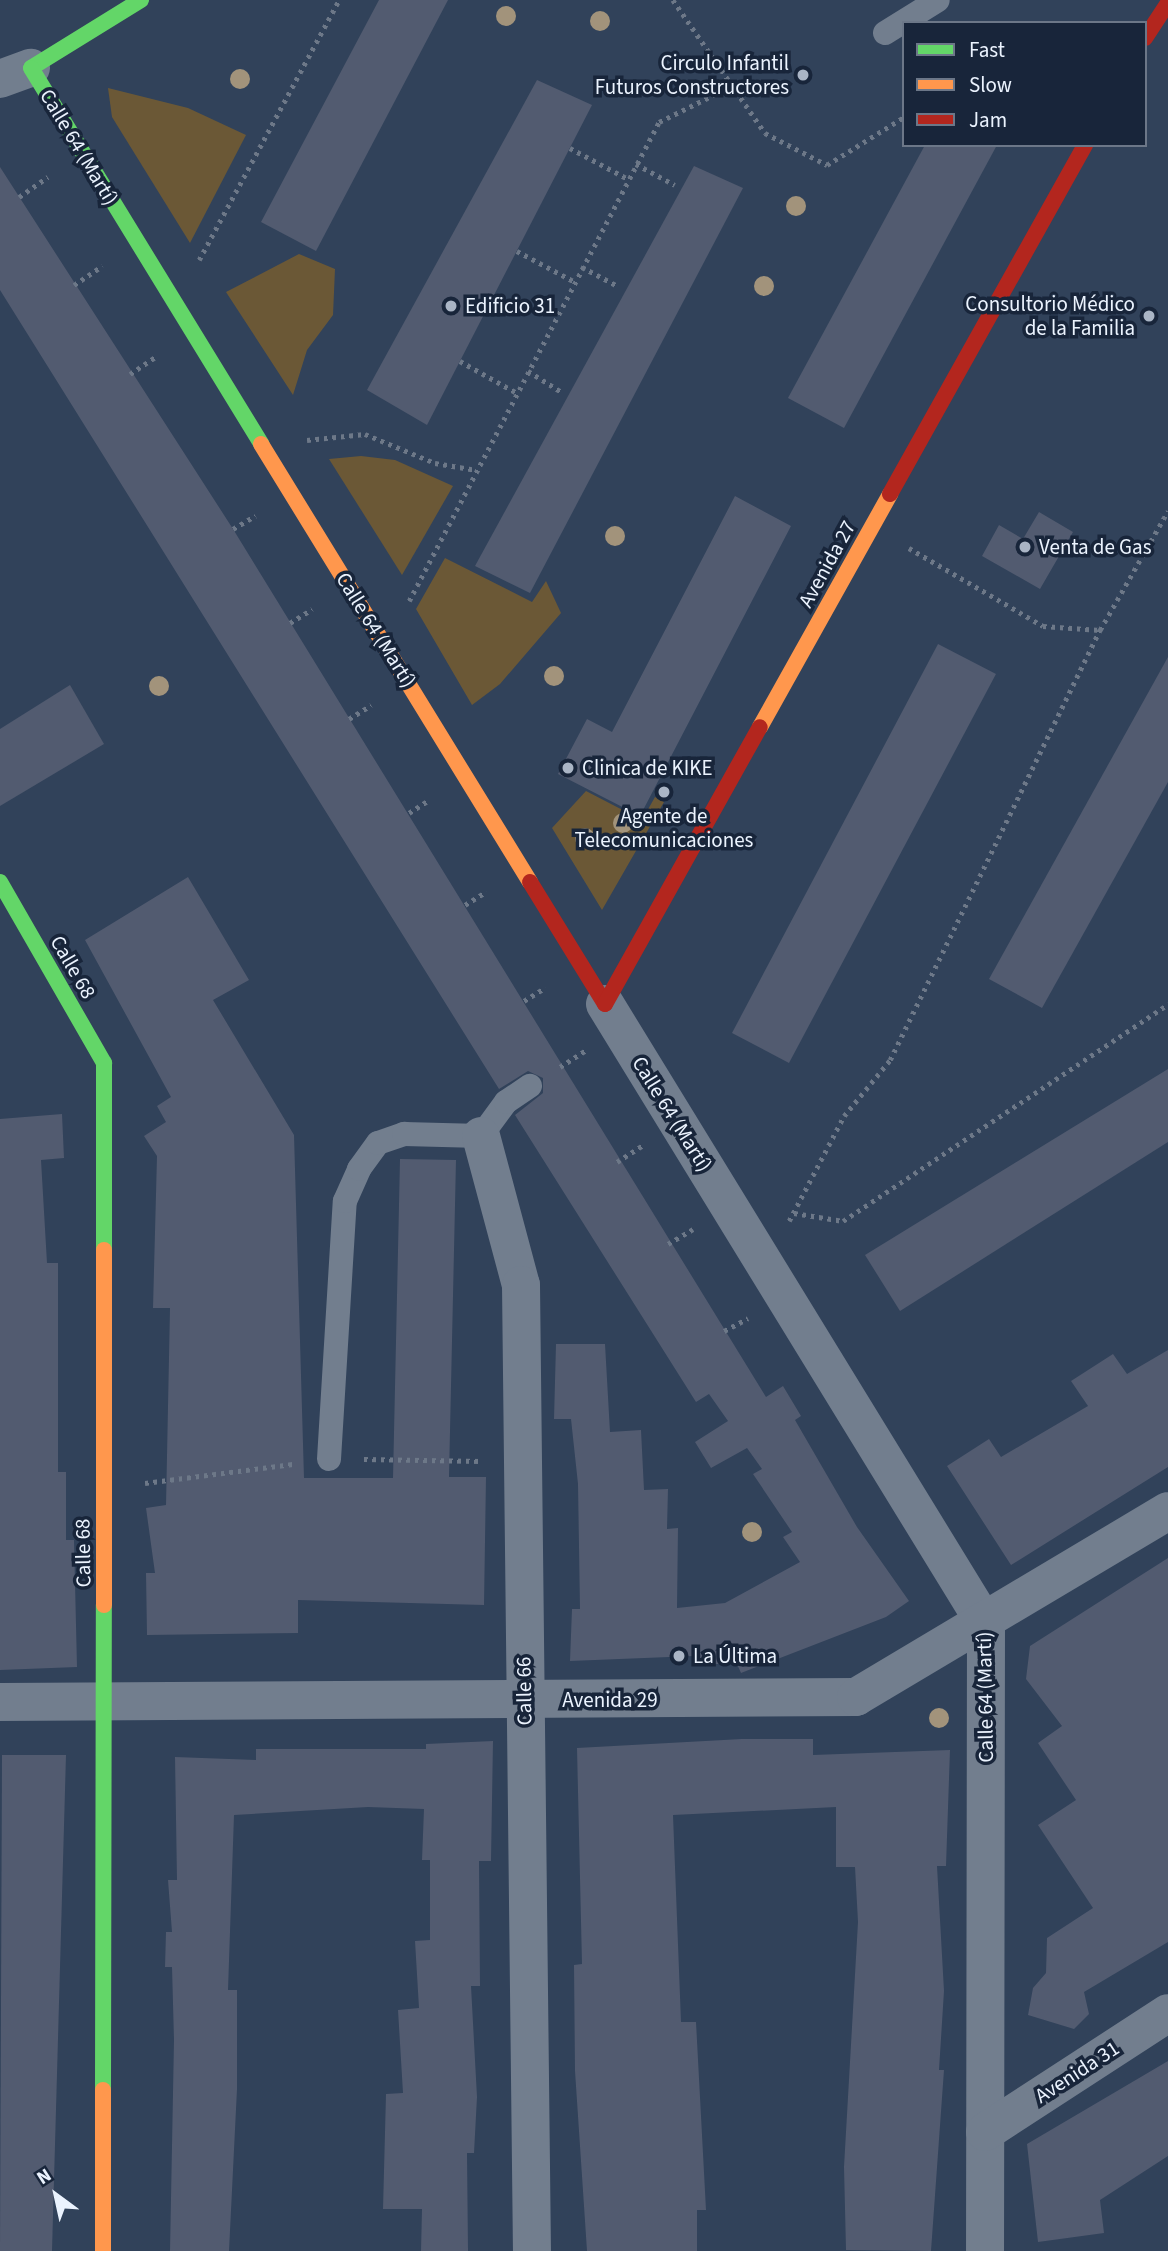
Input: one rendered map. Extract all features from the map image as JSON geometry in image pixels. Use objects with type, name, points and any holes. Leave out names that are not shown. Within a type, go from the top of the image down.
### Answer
[{"type":"street","points":[[16,74],[141,0]]},
{"type":"street","points":[[1147,34],[1166,1]]},
{"type":"street","name":"Calle 64 (Martí)","points":[[16,74],[176,303],[986,1625],[985,2251]]},
{"type":"street","name":"Avenida 27","points":[[612,1016],[872,526],[1084,147]]},
{"type":"street","name":"Calle 68","points":[[0,882],[104,1063],[107,1700],[103,2251]]},
{"type":"street","name":"Calle 66","points":[[481,1136],[521,1285],[532,2251]]},
{"type":"street","name":"Avenida 29","points":[[0,1702],[856,1697],[986,1625],[1168,1511]]},
{"type":"street","name":"Avenida 31","points":[[985,2132],[1168,2013]]},
{"type":"lane","points":[[904,21],[937,0]]},
{"type":"lane","points":[[885,33],[902,22]]},
{"type":"lane","points":[[328,1459],[345,1201],[359,1169],[378,1143],[404,1134],[481,1136],[506,1102],[530,1086]]},
{"type":"path","points":[[176,303],[339,0]]},
{"type":"path","points":[[673,0],[765,133],[827,165],[902,118]]},
{"type":"path","points":[[386,647],[659,122],[732,86]]},
{"type":"path","points":[[570,148],[628,179]]},
{"type":"path","points":[[636,164],[675,185]]},
{"type":"path","points":[[517,251],[575,282]]},
{"type":"path","points":[[582,267],[617,286]]},
{"type":"path","points":[[460,361],[517,393]]},
{"type":"path","points":[[528,371],[561,392]]},
{"type":"path","points":[[266,451],[325,435],[365,434],[435,463],[476,470]]},
{"type":"path","points":[[761,1259],[794,1213],[808,1175],[844,1116],[890,1060],[1100,630],[1168,511]]},
{"type":"path","points":[[872,526],[1043,626],[1100,630]]},
{"type":"path","points":[[794,1213],[843,1221],[1168,1004]]},
{"type":"path","points":[[530,1086],[612,1016]]},
{"type":"shaded area","points":[[108,88],[188,108],[246,135],[190,243],[112,117]]},
{"type":"shaded area","points":[[299,254],[335,269],[333,315],[307,350],[293,395],[226,292]]},
{"type":"shaded area","points":[[361,456],[395,460],[453,486],[402,575],[329,459]]},
{"type":"shaded area","points":[[445,558],[532,602],[546,581],[561,613],[500,684],[472,705],[416,609]]},
{"type":"shaded area","points":[[586,791],[642,820],[655,797],[664,802],[602,910],[552,828]]},
{"type":"building","points":[[379,0],[448,0],[316,251],[261,222]]},
{"type":"building","name":"Edificio 31","points":[[537,80],[592,105],[427,425],[367,390]]},
{"type":"building","points":[[924,147],[996,147],[844,428],[788,398]]},
{"type":"building","points":[[694,166],[743,188],[530,593],[475,566]]},
{"type":"building","points":[[0,167],[233,529],[766,1397],[783,1386],[801,1416],[795,1420],[857,1527],[909,1601],[886,1617],[741,1673],[737,1664],[697,1664],[694,1656],[570,1661],[572,1609],[580,1609],[578,1484],[571,1419],[554,1419],[556,1344],[605,1344],[610,1432],[641,1430],[644,1490],[668,1489],[667,1529],[678,1528],[677,1608],[725,1603],[800,1562],[783,1537],[792,1532],[753,1474],[762,1469],[747,1448],[711,1468],[695,1442],[728,1421],[709,1394],[696,1402],[515,1115],[543,1093],[543,1078],[528,1071],[499,1089],[0,290]]},
{"type":"building","points":[[735,496],[791,526],[640,816],[558,774],[587,719],[612,732]]},
{"type":"building","name":"Venta de Gas","points":[[1039,512],[1073,532],[1040,589],[982,556],[999,525],[1023,539]]},
{"type":"building","points":[[938,644],[996,674],[789,1063],[732,1033]]},
{"type":"building","points":[[1168,657],[1168,782],[1042,1008],[989,979]]},
{"type":"building","points":[[70,685],[104,744],[0,806],[0,729]]},
{"type":"building","points":[[188,877],[249,980],[213,1000],[294,1135],[304,1478],[393,1478],[400,1159],[456,1160],[449,1477],[486,1477],[484,1605],[298,1600],[298,1633],[147,1635],[146,1573],[155,1573],[146,1508],[166,1505],[170,1308],[153,1308],[157,1156],[144,1136],[166,1122],[157,1106],[171,1097],[85,940]]},
{"type":"building","points":[[1168,1069],[1168,1142],[900,1311],[865,1255]]},
{"type":"building","points":[[62,1114],[64,1158],[41,1160],[47,1263],[58,1263],[58,1472],[66,1472],[66,1540],[74,1540],[77,1667],[0,1670],[0,1119]]},
{"type":"building","points":[[1168,1350],[1168,1467],[1011,1565],[947,1466],[989,1439],[1001,1457],[1088,1406],[1071,1381],[1113,1354],[1127,1374]]},
{"type":"building","points":[[1168,1558],[1168,1942],[1084,1992],[1089,2014],[1074,2029],[1028,2015],[1033,1988],[1046,1973],[1047,1938],[1093,1908],[1038,1825],[1076,1800],[1038,1743],[1062,1726],[1026,1679],[1030,1646]]},
{"type":"building","points":[[742,1739],[813,1739],[813,1755],[950,1750],[946,1866],[937,1866],[944,1991],[939,2070],[944,2070],[931,2251],[846,2250],[844,2167],[858,1922],[855,1867],[836,1867],[836,1807],[673,1815],[681,2022],[696,2022],[706,2210],[697,2210],[697,2251],[587,2251],[575,2071],[574,1965],[582,1964],[577,1748]]},
{"type":"building","points":[[493,1741],[491,1861],[479,1861],[480,1986],[471,1986],[477,2097],[474,2153],[467,2153],[468,2251],[421,2251],[422,2209],[383,2209],[386,2094],[403,2093],[398,2010],[419,2008],[415,1941],[430,1940],[430,1860],[422,1860],[424,1809],[368,1807],[234,1815],[228,1990],[237,1990],[237,2089],[229,2251],[170,2251],[174,2040],[172,1967],[165,1967],[166,1932],[172,1932],[168,1880],[177,1880],[175,1757],[256,1760],[256,1749],[426,1749],[426,1744]]},
{"type":"building","points":[[2,1755],[66,1755],[52,2251],[0,2251]]},
{"type":"building","points":[[1168,2061],[1168,2156],[1100,2200],[1104,2233],[1038,2242],[1027,2144]]},
{"type":"traffic: fast","points":[[141,0],[31,68],[261,444]]},
{"type":"traffic: fast","points":[[0,882],[104,1063],[104,1250]]},
{"type":"traffic: fast","points":[[103,2090],[104,1605]]},
{"type":"traffic: slow","points":[[261,444],[530,882]]},
{"type":"traffic: slow","points":[[760,727],[890,494]]},
{"type":"traffic: slow","points":[[104,1250],[104,1605]]},
{"type":"traffic: slow","points":[[103,2090],[103,2251]]},
{"type":"traffic: jam","points":[[1147,35],[1168,3]]},
{"type":"traffic: jam","points":[[890,494],[1084,147]]},
{"type":"traffic: jam","points":[[530,882],[605,1004],[760,727]]},
{"type":"place","name":"Circulo Infantil Futuros Constructores","points":[[803,75]]},
{"type":"place","name":"Edificio 31","points":[[451,306]]},
{"type":"place","name":"Consultorio Médico de la Familia","points":[[1149,316]]},
{"type":"place","name":"Venta de Gas","points":[[1025,547]]},
{"type":"place","name":"Clinica de KIKE","points":[[568,768]]},
{"type":"place","name":"Agente de Telecomunicaciones","points":[[664,792]]},
{"type":"place","name":"La Última","points":[[679,1656]]}]
